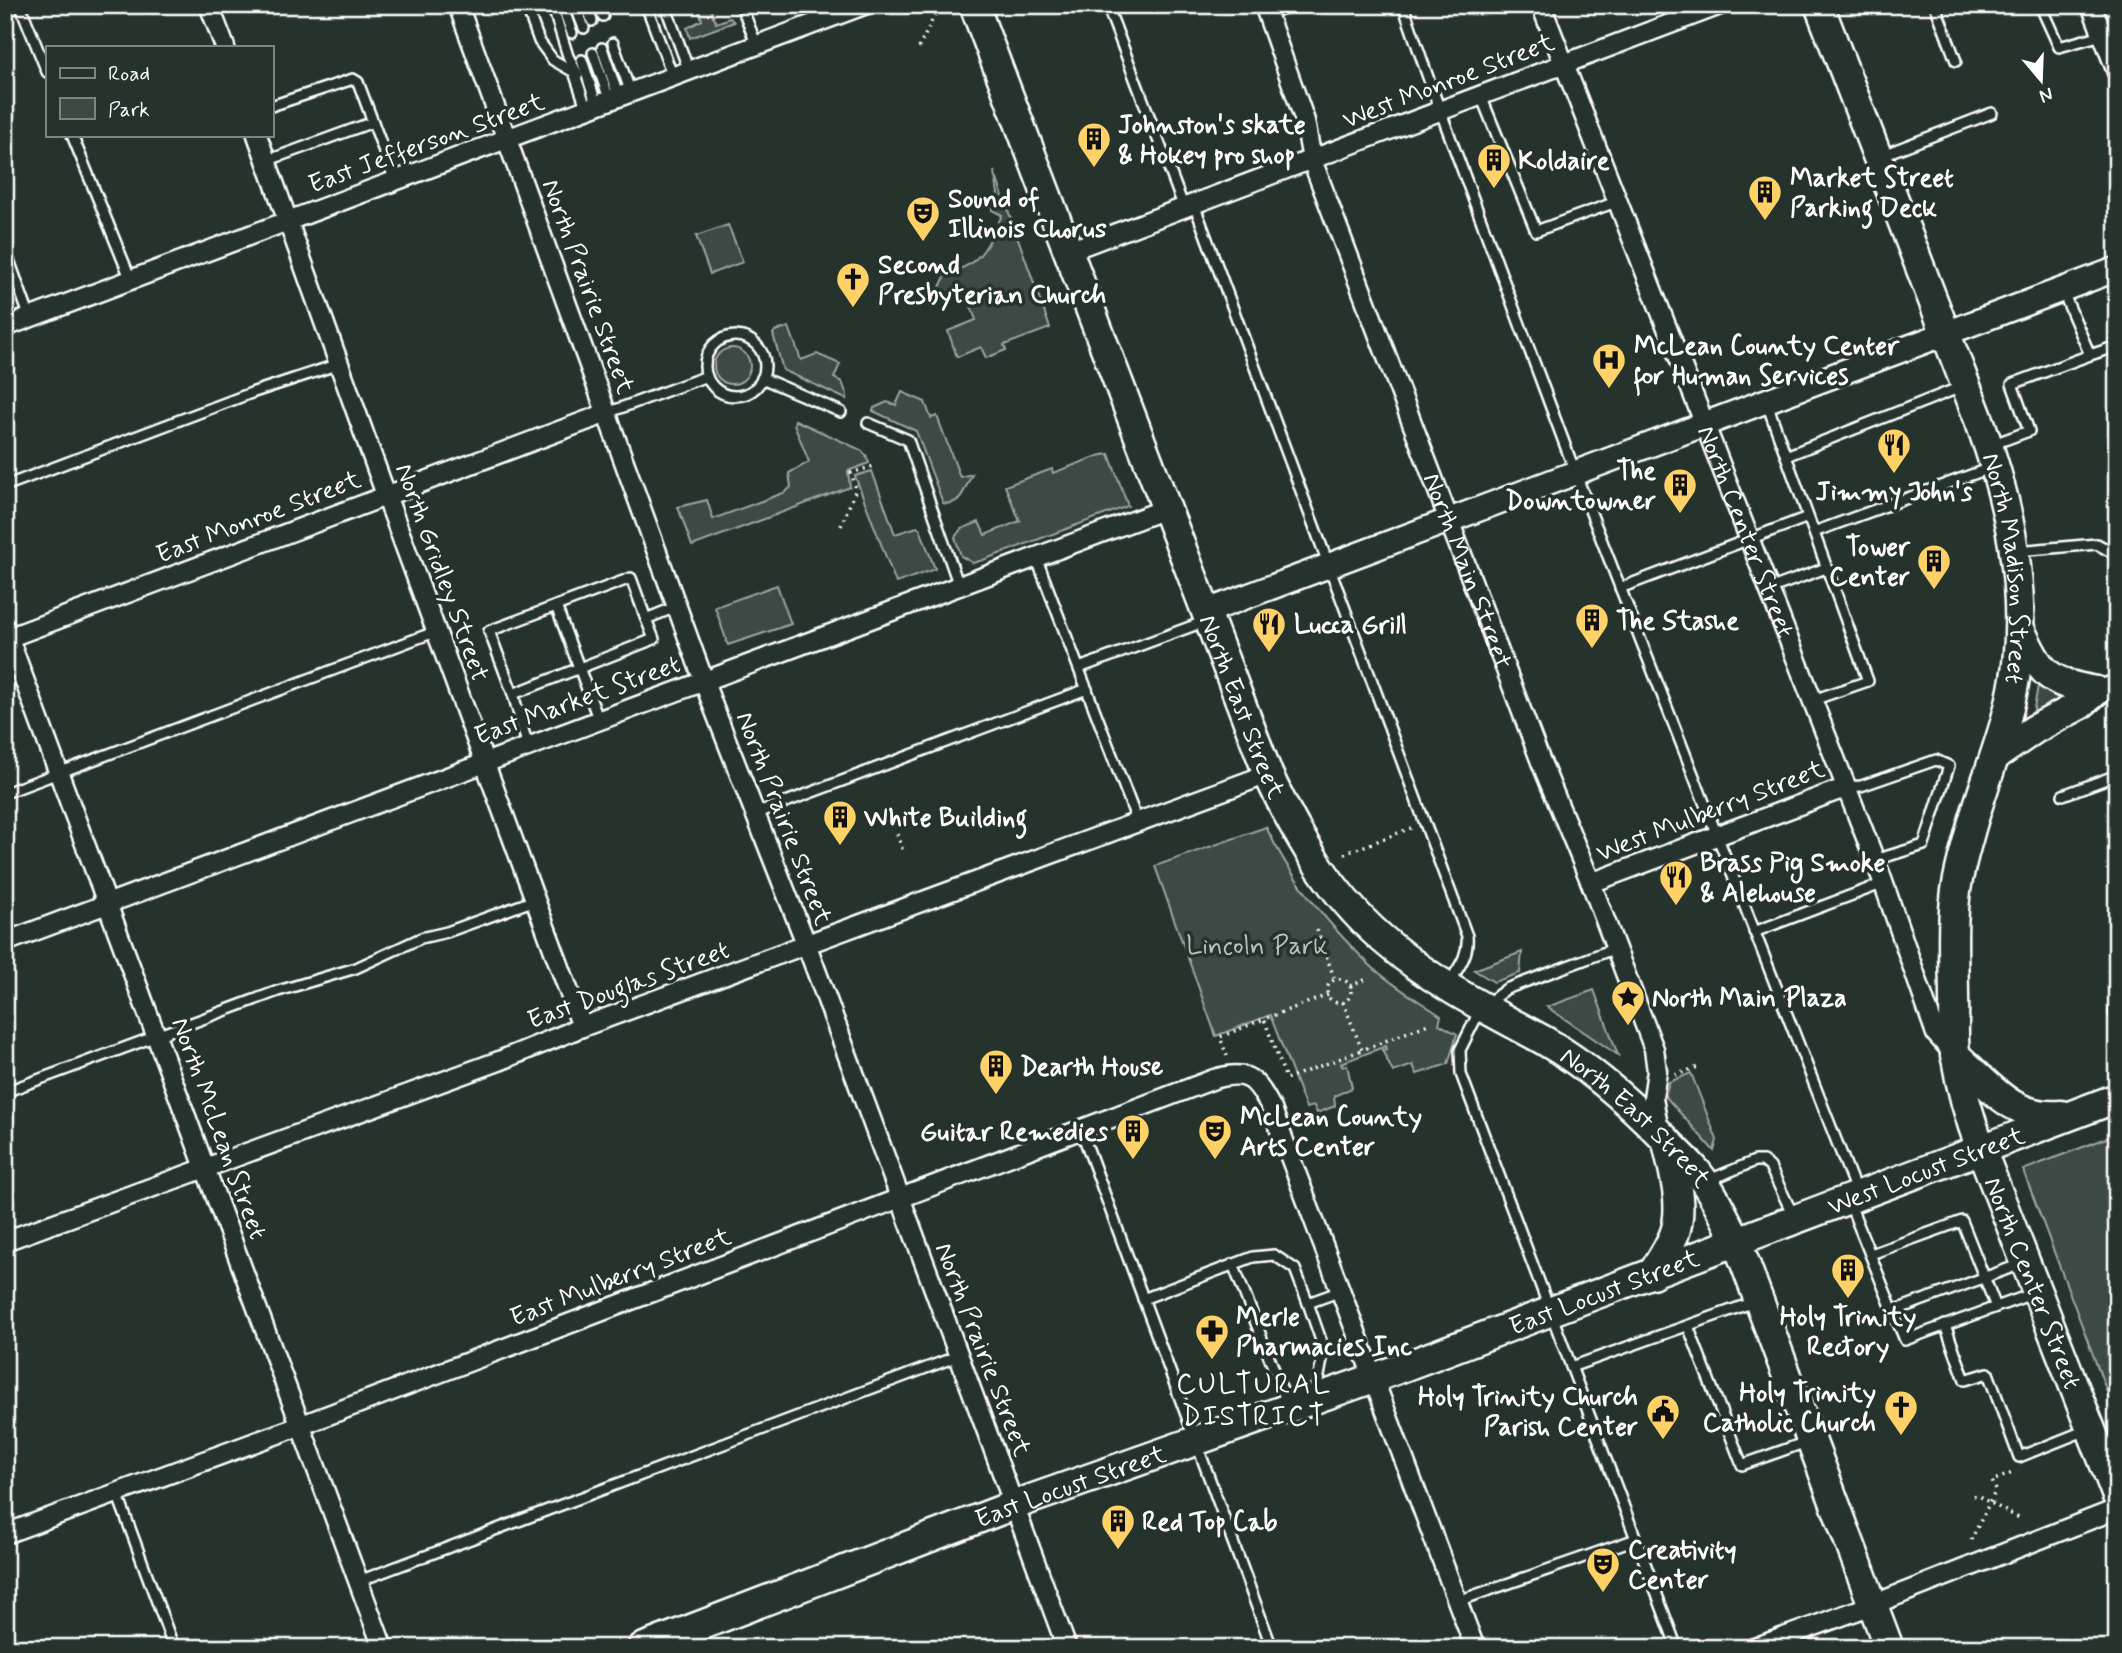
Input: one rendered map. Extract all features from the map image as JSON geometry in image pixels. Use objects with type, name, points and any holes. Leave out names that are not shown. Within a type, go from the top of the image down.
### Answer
[{"type":"main road","name":"North East Street","points":[[974,5],[1268,774],[1300,838],[1346,901],[1391,946],[1447,987],[1546,1042],[1625,1098],[1704,1182],[1737,1242]]},
{"type":"main road","name":"North Madison Street","points":[[1819,5],[1993,456],[2010,518],[2015,551],[2020,628],[2014,690],[1997,755],[1971,829],[1955,897],[1953,930],[1955,1055],[1971,1121],[1981,1149]]},
{"type":"main road","points":[[2020,628],[2031,653],[2056,681],[2107,687]]},
{"type":"main road","points":[[1997,755],[2035,729],[2107,687]]},
{"type":"main road","points":[[1955,1055],[2013,1107],[2031,1114],[2074,1114]]},
{"type":"main road","name":"West Locust Street","points":[[1737,1242],[2117,1098]]},
{"type":"main road","points":[[1652,1274],[1674,1238],[1678,1222],[1677,1196],[1664,1138]]},
{"type":"main road","name":"North Center Street","points":[[1981,1149],[2117,1496]]},
{"type":"main road","points":[[1737,1242],[1889,1648]]},
{"type":"main road","name":"East Locust Street","points":[[642,1648],[1014,1505],[1196,1443],[1737,1242]]},
{"type":"street","points":[[209,5],[225,46]]},
{"type":"street","name":"North Prairie Street","points":[[458,5],[754,814],[807,946],[1067,1648]]},
{"type":"street","name":"East Jefferson Street","points":[[5,327],[864,5]]},
{"type":"street","name":"North Center Street","points":[[1541,5],[1884,883],[1936,1034],[1955,1055]]},
{"type":"street","name":"West Monroe Street","points":[[1312,160],[1720,5]]},
{"type":"street","points":[[2091,5],[2117,72]]},
{"type":"street","name":"North Main Street","points":[[1266,10],[1306,121],[1312,160],[1657,1060],[1653,1098],[1664,1138]]},
{"type":"street","name":"North Gridley Street","points":[[257,136],[582,1027]]},
{"type":"street","points":[[1069,251],[1312,160]]},
{"type":"street","points":[[1209,615],[1449,520],[2117,269]]},
{"type":"street","name":"East Monroe Street","points":[[7,635],[607,413]]},
{"type":"street","name":"East Market Street","points":[[5,942],[1168,508]]},
{"type":"street","name":"North McLean Street","points":[[7,635],[383,1648]]},
{"type":"street","name":"East Douglas Street","points":[[5,1241],[1268,774]]},
{"type":"street","name":"West Mulberry Street","points":[[1591,883],[1847,787]]},
{"type":"street","name":"East Mulberry Street","points":[[5,1534],[302,1425],[1222,1077],[1241,1075],[1254,1081],[1272,1109],[1341,1291]]},
{"type":"street","points":[[1341,1291],[1475,1648]]},
{"type":"street","points":[[1754,1648],[2117,1509]]},
{"type":"lane","points":[[20,5],[46,70]]},
{"type":"lane","points":[[526,5],[539,41],[553,60],[574,72],[606,103]]},
{"type":"lane","points":[[552,5],[568,56],[576,70],[606,103]]},
{"type":"lane","points":[[562,5],[572,33]]},
{"type":"lane","points":[[575,5],[588,25],[587,5]]},
{"type":"lane","points":[[599,5],[603,16]]},
{"type":"lane","points":[[646,5],[681,74]]},
{"type":"lane","points":[[665,5],[681,74]]},
{"type":"lane","points":[[741,5],[757,46]]},
{"type":"lane","points":[[1107,5],[1189,206],[1329,566],[1467,936],[1465,957],[1447,987]]},
{"type":"lane","points":[[1266,10],[1292,5]]},
{"type":"lane","points":[[1404,5],[1440,111],[1620,588],[1754,932],[1905,1340],[2037,1293]]},
{"type":"lane","points":[[1936,5],[1956,61]]},
{"type":"lane","points":[[2040,5],[2059,47],[2102,35]]},
{"type":"lane","points":[[606,103],[612,43]]},
{"type":"lane","points":[[598,51],[606,103]]},
{"type":"lane","points":[[582,60],[606,103]]},
{"type":"lane","points":[[273,105],[354,79],[358,82],[395,181]]},
{"type":"lane","points":[[1481,96],[1536,231],[1616,202]]},
{"type":"lane","points":[[1879,156],[1992,113]]},
{"type":"lane","points":[[266,161],[373,122]]},
{"type":"lane","points":[[72,136],[131,280]]},
{"type":"lane","points":[[5,249],[30,318]]},
{"type":"lane","points":[[2063,290],[2090,355]]},
{"type":"lane","points":[[730,336],[750,340],[763,354],[765,364],[762,378],[752,390],[734,396],[715,390],[706,376],[704,363],[707,354],[720,339],[730,336]]},
{"type":"lane","points":[[1814,532],[1993,456],[2029,431],[2012,384],[2117,346]]},
{"type":"lane","points":[[5,486],[254,392],[340,365]]},
{"type":"lane","points":[[607,413],[706,376]]},
{"type":"lane","points":[[762,378],[841,412]]},
{"type":"lane","points":[[1786,456],[1966,385]]},
{"type":"lane","points":[[1766,401],[1868,681],[1812,700]]},
{"type":"lane","points":[[867,423],[908,440],[959,586]]},
{"type":"lane","points":[[1620,588],[1808,517]]},
{"type":"lane","points":[[2015,551],[2097,544],[2117,555]]},
{"type":"lane","points":[[1037,557],[1138,823]]},
{"type":"lane","points":[[1769,589],[1826,568]]},
{"type":"lane","points":[[513,694],[654,639],[631,578],[489,631],[513,694],[528,747]]},
{"type":"lane","points":[[556,606],[599,720]]},
{"type":"lane","points":[[646,619],[678,606]]},
{"type":"lane","points":[[1079,668],[1209,615]]},
{"type":"lane","points":[[5,793],[437,631]]},
{"type":"lane","points":[[754,814],[1087,689]]},
{"type":"lane","points":[[1847,787],[1861,786],[1936,760],[1949,766],[1924,845],[1875,860]]},
{"type":"lane","points":[[2063,795],[2117,775]]},
{"type":"lane","points":[[1754,932],[1884,883]]},
{"type":"lane","points":[[5,1091],[278,991],[356,968],[421,938],[447,932],[535,900]]},
{"type":"lane","points":[[1616,948],[1506,989],[1481,1008],[1461,1050],[1461,1074],[1677,1648]]},
{"type":"lane","points":[[2117,1011],[2114,1012],[2117,1021]]},
{"type":"lane","points":[[1081,1130],[1272,1648]]},
{"type":"lane","points":[[1704,1182],[1755,1161],[1763,1161],[1770,1167],[1795,1220]]},
{"type":"lane","points":[[1871,1254],[1962,1221],[1996,1307]]},
{"type":"lane","points":[[1143,1299],[1253,1257],[1274,1255],[1295,1269],[1325,1349],[1302,1404]]},
{"type":"lane","points":[[1894,1311],[2025,1262]]},
{"type":"lane","points":[[1233,1265],[1302,1404]]},
{"type":"lane","points":[[1308,1303],[1341,1291]]},
{"type":"lane","points":[[1571,1367],[1759,1301]]},
{"type":"lane","points":[[1945,1325],[1965,1380],[1988,1373],[2019,1457],[2091,1429]]},
{"type":"lane","points":[[1688,1326],[1742,1465],[1811,1440]]},
{"type":"lane","points":[[359,1581],[958,1356]]},
{"type":"lane","points":[[117,1493],[174,1648]]},
{"type":"lane","points":[[1458,1601],[1636,1539]]},
{"type":"path","points":[[775,5],[777,11]]},
{"type":"path","points":[[919,48],[937,10]]},
{"type":"path","points":[[841,526],[856,489],[851,473],[874,466]]},
{"type":"path","points":[[1344,853],[1425,823]]},
{"type":"path","points":[[897,834],[903,852]]},
{"type":"path","points":[[1317,930],[1335,980]]},
{"type":"path","points":[[1350,986],[1367,979]]},
{"type":"path","points":[[1335,980],[1346,981],[1350,986],[1349,997],[1343,1002],[1336,1002],[1328,995],[1328,986],[1335,980]]},
{"type":"path","points":[[1227,1056],[1220,1037],[1328,995]]},
{"type":"path","points":[[1343,1002],[1363,1050]]},
{"type":"path","points":[[1264,1019],[1286,1079],[1431,1023]]},
{"type":"path","points":[[1970,1539],[1996,1490],[1992,1481],[2016,1471],[2019,1457]]},
{"type":"path","points":[[1973,1496],[1976,1495],[2022,1520]]},
{"type":"green space","points":[[697,5],[709,5],[716,23],[730,18],[734,22],[690,38],[687,28],[702,20]]},
{"type":"green space","points":[[994,171],[1050,328],[1004,345],[1006,350],[986,358],[981,347],[957,357],[948,331],[976,320],[965,290],[936,301],[935,298],[947,272],[968,265],[976,259],[998,225],[1002,215],[992,210],[998,193]]},
{"type":"green space","points":[[728,225],[743,262],[710,274],[696,236]]},
{"type":"green space","points":[[789,327],[801,360],[817,354],[840,364],[834,378],[842,382],[846,399],[783,370],[773,334]]},
{"type":"green space","points":[[732,348],[745,353],[750,366],[745,379],[732,384],[719,379],[714,366],[719,353]]},
{"type":"green space","points":[[902,392],[925,402],[931,418],[937,416],[960,477],[972,474],[962,495],[954,502],[943,503],[916,431],[873,411],[887,402],[896,405]]},
{"type":"green space","points":[[795,420],[861,450],[869,463],[848,471],[850,487],[692,546],[678,507],[707,500],[713,519],[786,492],[791,487],[789,473],[809,462],[794,424]]},
{"type":"green space","points":[[1109,454],[1128,506],[973,563],[961,556],[955,537],[961,529],[979,522],[985,535],[1020,521],[1005,486],[1052,469],[1053,473]]},
{"type":"green space","points":[[872,471],[895,534],[917,527],[920,529],[935,569],[896,583],[855,476]]},
{"type":"green space","points":[[777,585],[791,624],[728,645],[715,607]]},
{"type":"green space","points":[[2038,686],[2062,701],[2033,714]]},
{"type":"green space","name":"Lincoln Park","points":[[1266,827],[1299,883],[1354,950],[1396,986],[1441,1016],[1439,1024],[1457,1034],[1448,1064],[1417,1074],[1413,1065],[1393,1072],[1382,1050],[1387,1049],[1386,1046],[1341,1063],[1342,1066],[1347,1065],[1352,1088],[1334,1096],[1335,1106],[1317,1113],[1314,1106],[1306,1108],[1270,1015],[1216,1036],[1155,866]]},
{"type":"green space","points":[[1522,952],[1520,973],[1494,982],[1474,970]]},
{"type":"green space","points":[[1594,990],[1618,1055],[1547,1007]]},
{"type":"green space","points":[[1691,1073],[1717,1140],[1714,1151],[1665,1096],[1669,1082]]},
{"type":"green space","points":[[2117,1134],[2117,1418],[2023,1170]]},
{"type":"place","name":"Johnston's skate & Hokey pro shop","points":[[1094,169]]},
{"type":"place","name":"Koldaire","points":[[1494,190]]},
{"type":"place","name":"Market Street Parking Deck","points":[[1765,222]]},
{"type":"place","name":"Sound of Illinois Chorus","points":[[923,243]]},
{"type":"place","name":"Second Presbyterian Church","points":[[853,309]]},
{"type":"place","name":"McLean County Center for Human Services","points":[[1609,390]]},
{"type":"place","name":"Jimmy John's","points":[[1894,475]]},
{"type":"place","name":"The Downtowner","points":[[1680,515]]},
{"type":"place","name":"Tower Center","points":[[1934,591]]},
{"type":"place","name":"The Stashe","points":[[1592,650]]},
{"type":"place","name":"Lucca Grill","points":[[1269,654]]},
{"type":"place","name":"White Building","points":[[840,847]]},
{"type":"place","name":"Brass Pig Smoke & Alehouse","points":[[1676,907]]},
{"type":"place","name":"North Main Plaza","points":[[1628,1027]]},
{"type":"place","name":"Dearth House","points":[[996,1096]]},
{"type":"place","name":"Guitar Remedies","points":[[1133,1161]]},
{"type":"place","name":"McLean County Arts Center","points":[[1215,1161]]},
{"type":"place","name":"Holy Trinity Rectory","points":[[1848,1300]]},
{"type":"place","name":"Merle Pharmacies Inc","points":[[1212,1361]]},
{"type":"place","name":"Holy Trinity Catholic Church","points":[[1901,1437]]},
{"type":"place","name":"Holy Trinity Church Parish Center","points":[[1663,1441]]},
{"type":"place","name":"Red Top Cab","points":[[1118,1551]]},
{"type":"place","name":"Creativity Center","points":[[1603,1594]]},
{"type":"district","name":"CULTURAL DISTRICT","points":[[1254,1399]]}]
